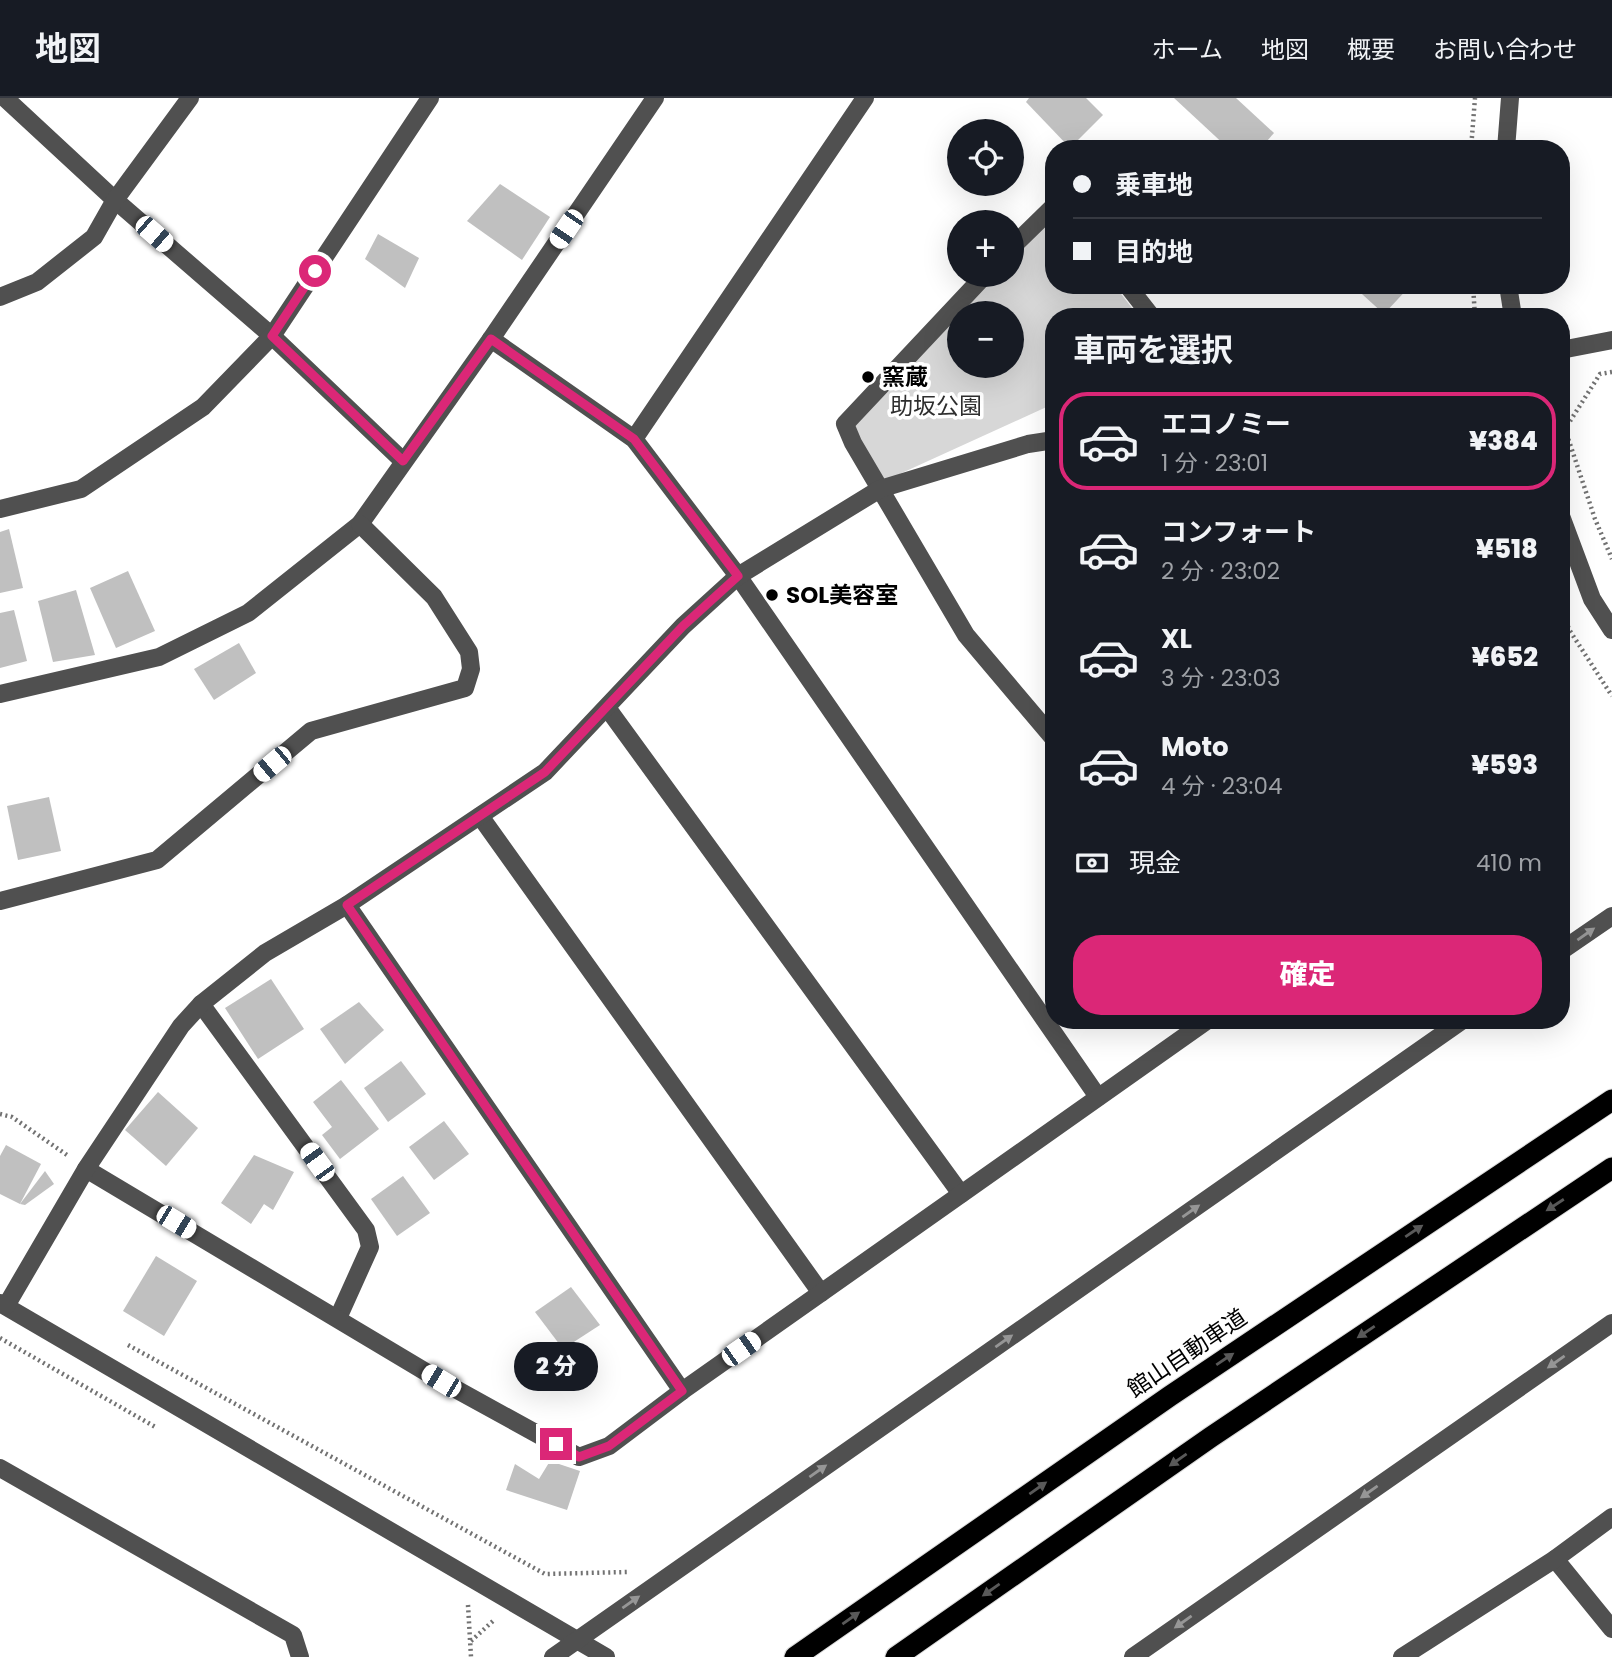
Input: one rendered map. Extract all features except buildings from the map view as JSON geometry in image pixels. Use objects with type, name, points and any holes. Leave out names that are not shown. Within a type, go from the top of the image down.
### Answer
[{"type":"highway","name":"館山自動車道","points":[[795,1657],[1170,1396],[1612,1100]]},
{"type":"highway","points":[[896,1657],[1211,1437],[1612,1168]]},
{"type":"street","points":[[5,98],[115,200],[272,336],[403,461]]},
{"type":"street","points":[[0,297],[37,282],[94,237],[115,200],[190,98]]},
{"type":"street","points":[[0,509],[81,489],[203,407],[272,336],[430,98]]},
{"type":"street","points":[[0,694],[159,657],[248,613],[360,524],[491,339],[655,98]]},
{"type":"street","points":[[634,439],[865,98]]},
{"type":"street","points":[[1507,140],[1510,98]]},
{"type":"street","points":[[1024,235],[1045,215]]},
{"type":"street","points":[[974,287],[845,424],[853,443],[966,635],[1045,728]]},
{"type":"street","points":[[1134,294],[1145,308]]},
{"type":"street","points":[[491,339],[634,439],[738,576],[1045,1020]]},
{"type":"street","points":[[1570,348],[1612,340]]},
{"type":"street","points":[[607,1657],[3,1305],[86,1169],[181,1026],[201,1004],[265,953],[347,905],[545,772],[608,709],[683,626],[738,576],[880,489],[1028,444],[1045,441]]},
{"type":"street","points":[[0,901],[157,860],[311,731],[465,688],[471,669],[469,652],[434,597],[360,524]]},
{"type":"street","points":[[1570,540],[1592,599],[1612,630]]},
{"type":"street","points":[[608,709],[961,1194]]},
{"type":"street","points":[[480,816],[821,1293]]},
{"type":"street","points":[[347,905],[682,1391]]},
{"type":"street","points":[[1570,945],[1612,916]]},
{"type":"street","points":[[201,1004],[366,1230],[370,1247],[338,1318]]},
{"type":"street","points":[[1051,1029],[1098,1097]]},
{"type":"street","points":[[86,1169],[441,1381],[579,1457],[609,1446],[682,1391],[1195,1029]]},
{"type":"street","points":[[553,1657],[1450,1029]]},
{"type":"street","points":[[1133,1657],[1612,1323]]},
{"type":"street","points":[[0,1468],[293,1635],[300,1657]]},
{"type":"street","points":[[1402,1657],[1555,1559],[1612,1517]]},
{"type":"street","points":[[1555,1559],[1612,1629]]},
{"type":"path","points":[[1472,140],[1475,98]]},
{"type":"path","points":[[1570,421],[1600,374],[1612,372]]},
{"type":"path","points":[[1570,444],[1595,519],[1612,558]]},
{"type":"path","points":[[1570,631],[1612,696]]},
{"type":"path","points":[[0,1114],[12,1117],[86,1169]]},
{"type":"path","points":[[0,1338],[168,1434]]},
{"type":"path","points":[[456,1598],[468,1605],[471,1657]]},
{"type":"green space","name":"助坂公園","points":[[1045,224],[1045,294],[1121,294],[1132,308],[1045,308],[1045,408],[882,482],[852,425],[947,326],[947,378],[1024,378],[1024,301],[972,301],[985,287],[1024,287],[1024,246]]},
{"type":"place","name":"窯蔵","points":[[868,377]]},
{"type":"place","name":"SOL美容室","points":[[772,595]]},
{"type":"route","points":[[315,271],[272,336],[403,461],[491,339],[634,439],[738,576],[683,626],[608,709],[545,772],[347,905],[682,1391],[609,1446],[579,1457],[556,1444]]}]
